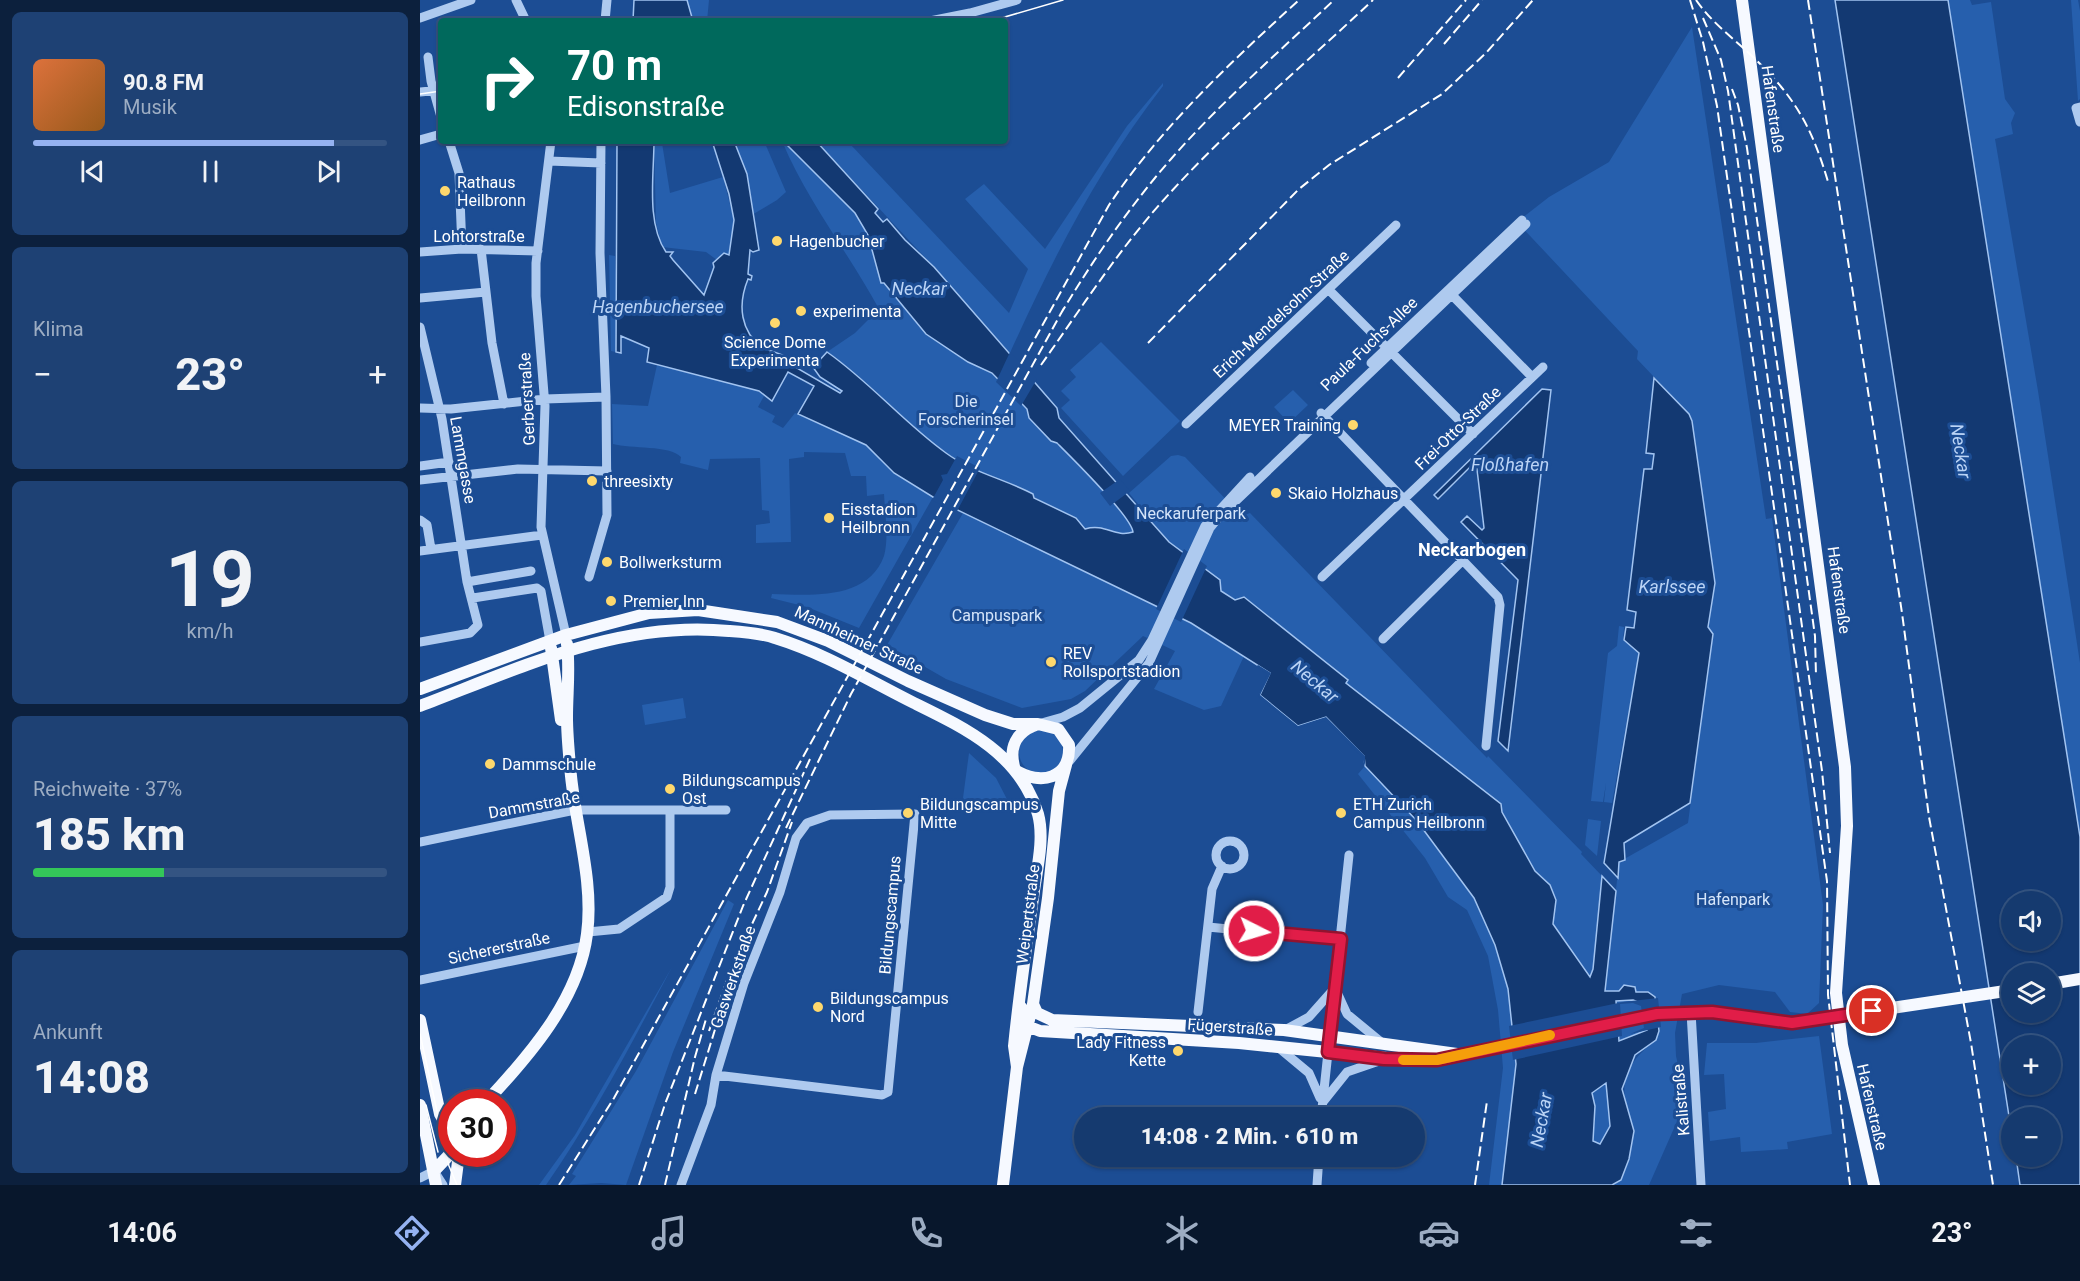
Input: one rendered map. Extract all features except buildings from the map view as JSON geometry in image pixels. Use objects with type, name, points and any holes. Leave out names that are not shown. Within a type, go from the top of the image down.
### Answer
[{"type":"main road","name":"Hafenstraße","points":[[1742,0],[1844,757],[1846,826],[1836,993],[1842,1045],[1874,1185]]},
{"type":"main road","name":"Mannheimer Straße","points":[[420,689],[566,635],[649,613],[698,610],[747,615],[777,622],[828,641],[908,681],[985,715],[1013,724],[1038,723]]},
{"type":"main road","points":[[678,611],[678,629]]},
{"type":"main road","name":"Mannheimer Straße","points":[[420,706],[568,650],[619,636],[678,629],[708,629],[773,637],[820,655],[970,730],[999,753],[1015,770]]},
{"type":"main road","points":[[566,635],[568,650],[567,717],[571,775]]},
{"type":"main road","points":[[498,1089],[553,1020],[578,972],[588,932],[587,886],[550,641]]},
{"type":"main road","points":[[1038,723],[1048,724],[1065,736],[1069,745],[1066,765],[1061,772],[1044,780],[1024,776],[1015,770],[1012,758],[1018,735],[1027,727],[1038,723]]},
{"type":"main road","name":"Weipertstraße","points":[[1003,1185],[1017,1067],[1033,1004],[1048,898],[1059,791],[1066,765]]},
{"type":"main road","name":"Weipertstraße","points":[[1015,770],[1035,807],[1040,831],[1014,1046],[1017,1067]]},
{"type":"main road","points":[[2061,982],[2080,979]]},
{"type":"main road","name":"Fügerstraße","points":[[1027,1026],[1033,1030],[1059,1033],[1278,1047],[1384,1059],[1437,1060],[1626,1019],[1685,1012],[1792,1023],[2001,992]]},
{"type":"main road","points":[[1020,999],[1021,1012],[1027,1026]]},
{"type":"main road","name":"Fügerstraße","points":[[1033,1004],[1037,1013],[1052,1020],[1284,1030],[1460,1054]]},
{"type":"main road","points":[[420,1020],[438,1105]]},
{"type":"main road","points":[[420,1105],[436,1185]]},
{"type":"main road","points":[[434,1171],[438,1167]]},
{"type":"main road","points":[[455,1185],[457,1167]]},
{"type":"street","points":[[420,18],[471,0]]},
{"type":"street","points":[[516,0],[525,18]]},
{"type":"street","points":[[605,18],[607,0]]},
{"type":"street","points":[[947,18],[970,14],[1017,0]]},
{"type":"street","points":[[963,18],[970,14]]},
{"type":"street","points":[[428,57],[430,89],[438,109]]},
{"type":"street","points":[[2080,107],[2076,108],[2080,122]]},
{"type":"street","points":[[420,140],[438,135]]},
{"type":"street","points":[[450,144],[459,172],[462,249]]},
{"type":"street","name":"Gerberstraße","points":[[551,144],[538,250],[536,296],[544,399],[545,470],[542,536],[566,635]]},
{"type":"street","points":[[589,578],[607,515],[606,397],[600,253],[601,144]]},
{"type":"street","points":[[549,161],[601,163]]},
{"type":"street","name":"Paula-Fuchs-Allee","points":[[1156,642],[1208,527],[1239,493],[1524,222]]},
{"type":"street","name":"Erich-Mendelsohn-Straße","points":[[1186,424],[1396,225]]},
{"type":"street","name":"Lohtorstraße","points":[[420,252],[462,249],[538,250]]},
{"type":"street","points":[[481,249],[494,357],[504,404]]},
{"type":"street","points":[[1329,290],[1473,434]]},
{"type":"street","points":[[420,298],[486,292]]},
{"type":"street","points":[[1449,292],[1532,377]]},
{"type":"street","name":"Lammgasse","points":[[420,327],[439,408],[467,582],[473,598],[478,625],[473,632],[420,642]]},
{"type":"street","name":"Frei-Otto-Straße","points":[[1322,577],[1543,367]]},
{"type":"street","points":[[420,408],[606,397]]},
{"type":"street","points":[[1322,414],[1494,592],[1500,605],[1486,746]]},
{"type":"street","points":[[420,466],[449,462]]},
{"type":"street","points":[[420,480],[518,469],[607,471]]},
{"type":"street","points":[[420,520],[427,525],[431,549]]},
{"type":"street","points":[[420,551],[462,544],[542,536]]},
{"type":"street","points":[[1383,639],[1464,560]]},
{"type":"street","points":[[467,582],[531,572]]},
{"type":"street","points":[[473,598],[537,588],[552,575]]},
{"type":"street","points":[[537,588],[541,591],[550,641]]},
{"type":"street","points":[[1066,765],[1137,680],[1156,642]]},
{"type":"street","name":"Mannheimer Straße","points":[[1038,723],[1063,717],[1080,708],[1156,642]]},
{"type":"street","name":"Dammstraße","points":[[420,842],[575,810],[670,812],[726,810]]},
{"type":"street","points":[[588,932],[619,929],[667,897],[670,887],[670,812]]},
{"type":"street","name":"Bildungscampus","points":[[716,1075],[882,1095],[888,1092],[915,814],[848,814]]},
{"type":"street","name":"Gaswerkstraße","points":[[681,1185],[711,1106],[716,1075],[748,971],[780,892],[796,838],[807,823],[830,815],[848,814]]},
{"type":"street","points":[[1322,1107],[1348,855]]},
{"type":"street","points":[[1198,1012],[1212,889],[1222,866]]},
{"type":"street","points":[[1208,927],[1341,939]]},
{"type":"street","name":"Sichererstraße","points":[[420,980],[585,946]]},
{"type":"street","points":[[1284,1030],[1309,1017],[1335,988]]},
{"type":"street","points":[[1335,988],[1347,1014],[1384,1043]]},
{"type":"street","name":"Kalistraße","points":[[1685,1012],[1701,1185]]},
{"type":"street","points":[[1278,1047],[1309,1072],[1322,1104]]},
{"type":"street","points":[[1322,1104],[1347,1072],[1384,1059]]},
{"type":"street","points":[[1317,1185],[1318,1167]]},
{"type":"street","points":[[420,1178],[434,1171],[444,1185]]},
{"type":"green space","points":[[687,0],[709,0],[707,18],[692,18]]},
{"type":"green space","points":[[1948,0],[1970,0],[1972,5],[1991,2],[2005,99],[2015,113],[2011,123],[2013,134],[1995,139],[2038,391],[2080,663],[2080,837]]},
{"type":"green space","points":[[2071,0],[2078,0],[2080,11],[2080,99],[2078,101]]},
{"type":"green space","name":"Hafenpark","points":[[1692,27],[1766,519],[1772,518],[1823,905],[1819,1003],[1807,1014],[1790,1012],[1775,992],[1719,985],[1682,994],[1675,1033],[1676,1056],[1686,1101],[1649,1185],[1612,1185],[1621,1180],[1629,1158],[1630,1139],[1624,1094],[1625,1081],[1630,1068],[1656,1040],[1648,992],[1636,992],[1635,986],[1624,985],[1619,991],[1605,991],[1619,862],[1688,823],[1713,634],[1708,627],[1715,583],[1689,414],[1637,359],[1638,351],[1517,222],[1549,197],[1609,162]]},
{"type":"green space","points":[[1163,83],[1117,150],[1078,216],[1042,284],[1009,355],[934,267],[819,144],[852,144],[1009,313],[1028,269],[965,199],[984,184],[1045,249],[1127,126]]},
{"type":"green space","points":[[654,144],[662,144],[670,193],[723,177],[734,220],[729,256],[724,253],[717,260],[706,252],[662,247],[656,223]]},
{"type":"green space","points":[[735,144],[765,144],[786,192],[752,215],[747,174]]},
{"type":"green space","name":"Die Forscherinsel","points":[[783,144],[855,213],[868,235],[881,283],[884,282],[926,334],[968,362],[992,373],[1027,409],[1051,441],[1057,443],[1112,501],[1133,532],[1121,533],[1099,528],[1085,529],[1076,518],[1034,497],[1033,494],[956,460],[916,429],[858,376],[827,352],[855,333],[879,309],[803,185]]},
{"type":"green space","points":[[609,255],[615,256],[618,311],[616,352],[611,351]]},
{"type":"green space","points":[[1101,342],[1180,421],[1123,476],[1061,408],[1070,400],[1061,391],[1076,377],[1070,370]]},
{"type":"green space","points":[[657,365],[759,391],[764,396],[758,407],[775,416],[772,422],[783,428],[795,413],[866,445],[894,473],[933,497],[859,628],[807,607],[771,598],[772,594],[803,595],[836,592],[865,581],[876,571],[885,549],[884,494],[867,496],[866,476],[851,476],[845,453],[804,452],[804,457],[789,459],[791,542],[756,543],[756,525],[770,523],[769,511],[762,510],[760,458],[710,459],[708,470],[680,463],[681,457],[676,453],[613,444],[612,404],[648,406]]},
{"type":"green space","points":[[1293,390],[1308,405],[1289,423],[1274,407]]},
{"type":"green space","name":"Neckaruferpark","points":[[1171,456],[1185,457],[1242,516],[1250,513],[1487,758],[1488,756],[1582,852],[1581,854],[1602,876],[1593,969],[1590,978],[1553,924],[1556,900],[1550,885],[1535,871],[1502,812],[1501,804],[1346,683],[1348,679],[1286,630],[1221,591],[1220,580],[1169,542],[1129,493]]},
{"type":"green space","name":"Campuspark","points":[[963,513],[1191,623],[1244,656],[1221,706],[1204,710],[1154,689],[1175,651],[1143,636],[1085,691],[1071,699],[1022,708],[946,679],[887,645]]},
{"type":"green space","points":[[1619,626],[1624,627],[1623,640],[1639,653],[1612,803],[1604,802],[1606,783],[1603,802],[1591,801],[1608,653],[1617,646]]},
{"type":"green space","points":[[683,698],[686,718],[645,725],[642,705]]},
{"type":"green space","points":[[1041,730],[1056,737],[1063,752],[1056,767],[1041,774],[1026,767],[1019,752],[1026,737]]},
{"type":"green space","points":[[969,753],[996,778],[1010,805],[969,805],[963,798]]},
{"type":"green space","points":[[1365,766],[1417,821],[1474,898],[1495,945],[1508,989],[1516,1064],[1502,1185],[1489,1185],[1503,1068],[1498,1010],[1488,956],[1467,910],[1448,897],[1425,858],[1358,774]]},
{"type":"green space","points":[[1588,819],[1601,821],[1597,856],[1585,845]]},
{"type":"green space","points":[[728,900],[734,904],[673,1052],[626,1185],[601,1183],[569,1185],[576,1176],[572,1174],[636,1071]]},
{"type":"green space","points":[[672,967],[580,1132],[546,1185],[539,1185],[575,1135]]},
{"type":"green space","points":[[1633,1000],[1644,1004],[1647,1030],[1619,1041],[1616,1001]]},
{"type":"green space","points":[[1819,1036],[1832,1134],[1787,1142],[1788,1149],[1741,1152],[1740,1137],[1710,1141],[1708,1112],[1726,1109],[1724,1074],[1704,1075],[1707,1043],[1756,1043]]},
{"type":"green space","points":[[1607,1083],[1610,1127],[1601,1144],[1593,1141],[1595,1106],[1592,1093]]},
{"type":"water","points":[[634,0],[687,0],[692,18],[633,18]]},
{"type":"water","name":"Neckar","points":[[1835,0],[1948,0],[2080,837],[2080,1185],[2020,1185],[2017,1167],[2061,1167],[2061,1107],[2008,1107],[2006,1095],[2061,1095],[2061,1035],[2001,1035],[2001,1065]]},
{"type":"water","points":[[617,144],[654,144],[652,198],[653,213],[660,240],[666,252],[673,252],[670,256],[704,295],[714,267],[713,263],[724,253],[729,255],[734,220],[729,194],[713,144],[735,144],[747,174],[759,250],[753,252],[750,250],[748,274],[752,276],[751,280],[748,279],[745,289],[743,317],[749,334],[762,348],[801,362],[795,367],[840,393],[842,391],[820,377],[810,363],[817,363],[827,352],[858,376],[916,429],[956,460],[1033,494],[1034,498],[1076,518],[1085,529],[1099,528],[1120,533],[1133,532],[1130,524],[1112,501],[1057,443],[1051,441],[1029,418],[1027,409],[992,373],[968,362],[926,334],[884,283],[881,283],[868,235],[855,213],[786,144],[819,144],[878,209],[875,213],[883,222],[887,219],[905,240],[934,267],[1057,408],[1059,418],[1169,542],[1220,580],[1221,591],[1235,600],[1244,597],[1348,680],[1346,683],[1501,804],[1502,812],[1535,871],[1550,885],[1556,900],[1553,924],[1590,977],[1593,969],[1602,876],[1616,891],[1605,991],[1619,991],[1624,985],[1635,987],[1636,992],[1648,992],[1655,997],[1659,1031],[1656,1040],[1635,1055],[1622,1089],[1634,1131],[1629,1159],[1621,1180],[1612,1185],[1502,1185],[1516,1064],[1508,989],[1495,945],[1474,898],[1417,821],[1365,766],[1364,756],[1326,717],[1298,726],[1260,695],[1270,673],[1191,623],[941,502],[894,473],[866,445],[798,414],[814,386],[788,372],[772,401],[759,391],[647,362],[649,348],[621,336],[621,353],[616,352]],"holes":[[[1633,1000],[1643,1004],[1647,1030],[1619,1041],[1616,1001]],[[1606,1083],[1610,1126],[1600,1144],[1593,1141],[1595,1106],[1592,1093]]]},
{"type":"water","name":"Karlssee","points":[[1654,378],[1689,414],[1692,421],[1715,583],[1708,627],[1713,634],[1690,803],[1624,843],[1625,860],[1619,862],[1618,878],[1604,863],[1639,653],[1624,640],[1626,627],[1634,628],[1636,612],[1627,610],[1644,469],[1652,469],[1654,454],[1646,453]]},
{"type":"water","name":"Floßhafen","points":[[1542,389],[1551,390],[1508,751],[1498,741],[1518,580],[1461,522],[1467,516],[1482,530],[1484,528],[1476,461],[1438,499],[1434,495]]},
{"type":"pier","points":[[1010,352],[1037,379],[1021,406],[996,382]]},
{"type":"pier","points":[[957,456],[980,468],[956,513],[932,500],[943,480],[941,475],[947,474]]},
{"type":"pier","points":[[1120,479],[1130,491],[1110,506],[1100,493]]},
{"type":"pier","points":[[1184,549],[1207,566],[1181,622],[1156,609]]},
{"type":"pier","points":[[1258,665],[1271,673],[1260,695],[1298,726],[1326,717],[1365,756],[1365,766],[1362,757],[1325,721],[1297,728],[1258,697],[1267,674],[1256,667]]},
{"type":"pier","points":[[1658,998],[1661,1027],[1630,1034],[1644,1028],[1641,1006],[1633,1003],[1620,1004],[1622,1036],[1513,1060],[1509,1026],[1623,1002]]},
{"type":"tram line","points":[[1001,18],[1063,0]]},
{"type":"tram line","points":[[420,94],[438,91]]},
{"type":"tram line","points":[[420,1034],[449,1166],[457,1185]]},
{"type":"tram line","points":[[426,1105],[438,1152]]},
{"type":"railway","points":[[559,1185],[614,1098],[1109,205],[1174,122],[1222,72],[1299,0]]},
{"type":"railway","points":[[1060,315],[1112,234],[1171,159],[1230,97],[1334,0]]},
{"type":"railway","points":[[1041,365],[1118,256],[1169,194],[1243,119],[1373,0]]},
{"type":"railway","points":[[1398,78],[1466,0]]},
{"type":"railway","points":[[1444,44],[1482,0]]},
{"type":"railway","points":[[1148,343],[1299,189],[1329,165],[1442,94],[1486,53],[1533,0]]},
{"type":"railway","points":[[1690,0],[1703,42],[1717,106],[1827,881],[1828,995],[1850,1185]]},
{"type":"railway","points":[[1696,0],[1715,23],[1767,71],[1791,100],[1809,130],[1829,185]]},
{"type":"railway","points":[[1808,0],[1902,613],[1929,817],[1971,1043],[1993,1185]]},
{"type":"railway","points":[[1703,18],[1721,60],[1728,91],[1822,771],[1830,853]]},
{"type":"railway","points":[[1732,89],[1738,105],[1747,148],[1815,636],[1816,676]]},
{"type":"railway","points":[[786,828],[851,694],[1064,308]]},
{"type":"railway","points":[[639,1185],[665,1104],[743,906],[810,759]]},
{"type":"railway","points":[[709,1031],[731,969],[767,892],[792,822]]},
{"type":"railway","points":[[665,1185],[706,1019]]},
{"type":"railway","points":[[695,1094],[717,1023]]},
{"type":"railway","points":[[1475,1185],[1487,1101]]},
{"type":"slow traffic","points":[[1403,1060],[1450,1058],[1550,1035]]},
{"type":"place","name":"Rathaus Heilbronn","points":[[445,191]]},
{"type":"place","name":"Hagenbucher","points":[[777,241]]},
{"type":"place","name":"experimenta","points":[[801,311]]},
{"type":"place","name":"Science Dome Experimenta","points":[[775,323]]},
{"type":"place","name":"MEYER Training","points":[[1353,425]]},
{"type":"place","name":"threesixty","points":[[592,481]]},
{"type":"place","name":"Skaio Holzhaus","points":[[1276,493]]},
{"type":"place","name":"Eisstadion Heilbronn","points":[[829,518]]},
{"type":"place","name":"Bollwerksturm","points":[[607,562]]},
{"type":"place","name":"Premier Inn","points":[[611,601]]},
{"type":"place","name":"REV Rollsportstadion","points":[[1051,662]]},
{"type":"place","name":"Dammschule","points":[[490,764]]},
{"type":"place","name":"Bildungscampus Ost","points":[[670,789]]},
{"type":"place","name":"Bildungscampus Mitte","points":[[908,813]]},
{"type":"place","name":"ETH Zurich Campus Heilbronn","points":[[1341,813]]},
{"type":"place","name":"Bildungscampus Nord","points":[[818,1007]]},
{"type":"place","name":"Lady Fitness Kette","points":[[1178,1051]]},
{"type":"district","name":"Neckarbogen","points":[[1472,549]]},
{"type":"route","points":[[1254,931],[1341,939],[1328,1052],[1384,1059],[1437,1060],[1657,1014],[1712,1012],[1792,1023],[1872,1011]]},
{"type":"water label","name":"Hagenbuchersee","points":[[658,306]]}]
